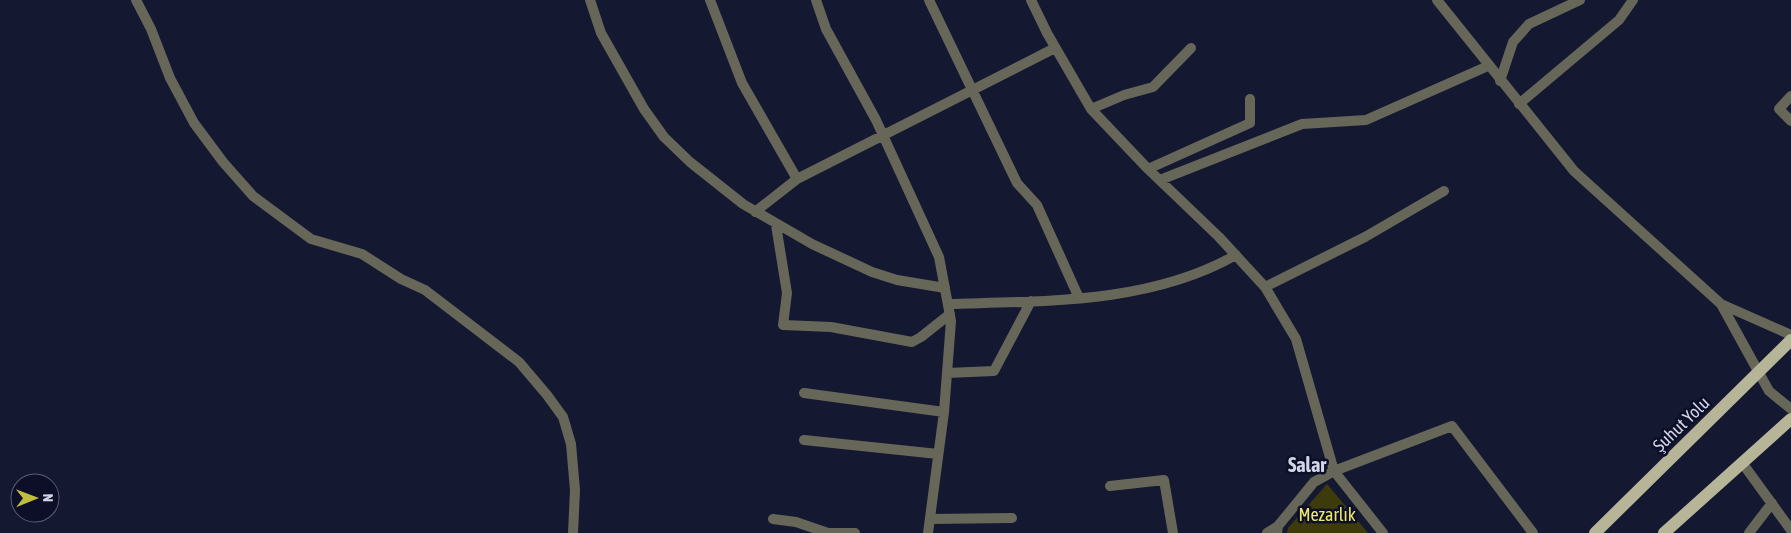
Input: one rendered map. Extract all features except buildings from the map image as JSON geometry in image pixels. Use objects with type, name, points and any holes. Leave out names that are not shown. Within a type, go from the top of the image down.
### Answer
[{"type":"main road","name":"Şuhut Yolu","points":[[1595,533],[1791,340]]},
{"type":"main road","points":[[1664,533],[1743,464],[1791,418]]},
{"type":"street","points":[[136,0],[151,30],[170,78],[194,123],[223,162],[254,196],[311,239],[362,254],[402,279],[425,290],[518,362],[547,395],[563,417],[572,444],[575,490],[573,533]]},
{"type":"street","points":[[590,0],[601,33],[644,109],[664,137],[690,162],[755,212],[776,225],[872,272],[897,280],[945,288]]},
{"type":"street","points":[[710,0],[742,83],[797,179]]},
{"type":"street","points":[[816,0],[826,29],[883,137],[939,258],[950,314],[944,412],[928,533]]},
{"type":"street","points":[[930,0],[1017,183],[1037,205],[1079,298]]},
{"type":"street","points":[[1031,0],[1055,48],[1091,109],[1148,169],[1236,255],[1265,287],[1296,340],[1334,471],[1382,533]]},
{"type":"street","points":[[1436,0],[1518,104],[1574,171],[1721,304],[1791,336]]},
{"type":"street","points":[[1500,81],[1513,42],[1529,24],[1580,0]]},
{"type":"street","points":[[1518,104],[1620,20],[1633,0]]},
{"type":"street","points":[[755,212],[797,179],[1055,48]]},
{"type":"street","points":[[1091,109],[1124,95],[1153,87],[1191,48]]},
{"type":"street","points":[[1160,180],[1302,124],[1366,120],[1488,66]]},
{"type":"street","points":[[1791,96],[1779,109],[1791,121]]},
{"type":"street","points":[[1148,169],[1250,124],[1250,98]]},
{"type":"street","points":[[1265,287],[1365,237],[1444,191]]},
{"type":"street","points":[[776,225],[787,293],[783,325],[831,327],[912,342],[950,314]]},
{"type":"street","points":[[948,304],[1079,298],[1127,292],[1162,285],[1212,269],[1236,255]]},
{"type":"street","points":[[947,373],[994,371],[1031,301]]},
{"type":"street","points":[[1721,304],[1769,391],[1791,409]]},
{"type":"street","points":[[804,393],[944,412]]},
{"type":"street","points":[[1268,533],[1278,530],[1314,482],[1334,471],[1452,426],[1533,533]]},
{"type":"street","points":[[804,440],[938,454]]},
{"type":"street","points":[[1743,464],[1791,530]]},
{"type":"street","points":[[1110,486],[1164,480],[1173,533]]},
{"type":"street","points":[[1749,533],[1772,503]]},
{"type":"street","points":[[930,518],[1012,518]]},
{"type":"street","points":[[772,520],[815,526],[828,533],[855,533]]},
{"type":"green space","name":"Mezarlık","points":[[1327,484],[1368,533],[1287,533],[1288,528]]},
{"type":"district","name":"Salar","points":[[1307,464]]}]
